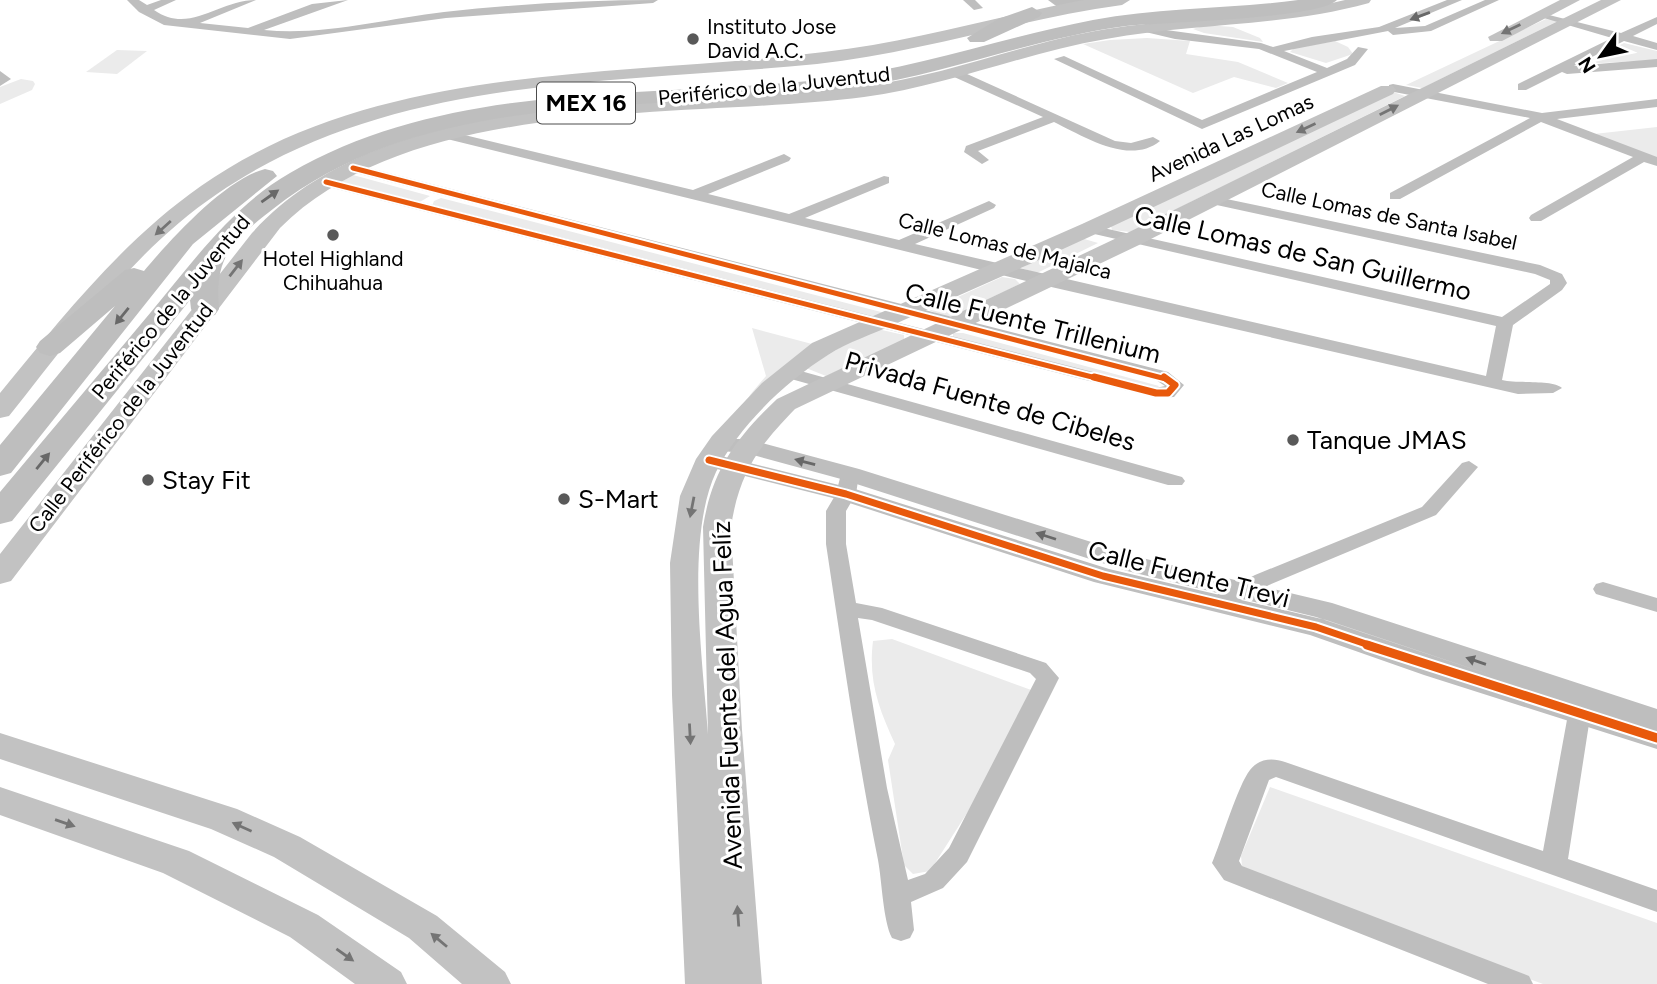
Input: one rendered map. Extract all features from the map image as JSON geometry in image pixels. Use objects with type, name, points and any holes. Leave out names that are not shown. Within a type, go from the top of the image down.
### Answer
[{"type":"highway","name":"Periférico de la Juventud","points":[[0,466],[184,239],[235,196],[292,161],[324,146],[398,121],[478,103],[544,94],[858,67],[909,58],[1023,27],[1090,15],[1155,7],[1261,0]]},
{"type":"highway","name":"Periférico de la Juventud","points":[[0,514],[208,260],[257,206],[308,173],[368,145],[443,123],[512,110],[827,85],[934,66],[1039,37],[1108,23],[1270,9],[1328,0]]},
{"type":"highway","points":[[970,42],[1004,23],[1032,13]]},
{"type":"highway","points":[[50,347],[184,239]]},
{"type":"highway","points":[[205,309],[203,284],[208,260]]},
{"type":"main road","points":[[0,410],[28,373],[111,278],[163,227],[208,190],[281,149],[363,118],[439,99],[510,87],[846,55],[1032,13],[1058,4],[1122,0]]},
{"type":"main road","name":"Calle Periférico de la Juventud","points":[[0,574],[172,347],[281,214],[326,182],[352,168],[402,148],[448,135],[518,121],[866,91],[956,73],[1038,48],[1141,28],[1300,13],[1363,0]]},
{"type":"main road","points":[[1479,45],[1572,0]]},
{"type":"main road","name":"Avenida Las Lomas","points":[[954,325],[1212,200],[1420,84],[1570,22],[1613,0]]},
{"type":"main road","name":"Avenida Las Lomas","points":[[905,312],[1393,88],[1420,84]]},
{"type":"main road","name":"Avenida Fuente del Agua Felíz","points":[[705,984],[686,617],[687,530],[694,495],[790,373],[821,348],[905,312]]},
{"type":"main road","name":"Avenida Fuente del Agua Felíz","points":[[742,984],[725,730],[717,527],[727,454],[786,404],[954,325]]},
{"type":"main road","points":[[6,742],[224,819],[287,847],[423,928],[491,984]]},
{"type":"main road","points":[[0,801],[176,862],[304,926],[387,984]]},
{"type":"street","points":[[132,0],[157,20],[246,33],[289,36],[446,15],[653,0]]},
{"type":"street","points":[[143,10],[171,0]]},
{"type":"street","points":[[182,25],[251,0]]},
{"type":"street","points":[[246,33],[316,6],[343,0]]},
{"type":"street","points":[[1058,4],[1084,0]]},
{"type":"street","points":[[1381,30],[1457,0]]},
{"type":"street","points":[[1273,50],[1328,37],[1381,30],[1421,31],[1494,0]]},
{"type":"street","points":[[1541,14],[1657,47]]},
{"type":"street","points":[[1180,24],[1188,31],[1210,39]]},
{"type":"street","points":[[1522,87],[1653,24]]},
{"type":"street","points":[[1141,28],[1175,36],[1273,50],[1328,72]]},
{"type":"street","points":[[1060,60],[1202,125],[1351,62],[1362,49]]},
{"type":"street","points":[[1558,71],[1657,62]]},
{"type":"street","points":[[956,73],[1117,146],[1131,147],[1153,141]]},
{"type":"street","points":[[1420,84],[1541,117],[1650,160]]},
{"type":"street","points":[[1395,196],[1541,117],[1657,103]]},
{"type":"street","points":[[982,160],[972,154],[971,149],[1053,118]]},
{"type":"street","name":"Calle Lomas de Majalca","points":[[448,135],[1046,281],[1518,389],[1553,388]]},
{"type":"street","points":[[694,195],[784,158]]},
{"type":"street","points":[[1536,218],[1650,160]]},
{"type":"street","name":"Calle Fuente Trillenium","points":[[326,182],[1156,393],[1168,393],[1175,385],[1162,376],[954,325],[352,168]]},
{"type":"street","points":[[360,191],[384,177]]},
{"type":"street","points":[[791,218],[884,180]]},
{"type":"street","points":[[421,206],[444,192]]},
{"type":"street","name":"Calle Lomas de Santa Isabel","points":[[1212,200],[1540,270],[1557,277],[1559,283],[1556,287],[1505,323]]},
{"type":"street","points":[[901,245],[989,205]]},
{"type":"street","name":"Calle Lomas de San Guillermo","points":[[1090,229],[1505,323]]},
{"type":"street","points":[[1493,382],[1505,323]]},
{"type":"street","points":[[0,392],[28,373]]},
{"type":"street","name":"Privada Fuente de Cibeles","points":[[790,373],[1175,481]]},
{"type":"street","name":"Calle Fuente Trevi","points":[[727,454],[848,484],[1103,576],[1231,596],[1316,627],[1580,705],[1657,720]]},
{"type":"street","points":[[1231,596],[1429,511],[1469,467]]},
{"type":"street","points":[[848,484],[836,511],[836,544],[886,846],[900,895],[901,930]]},
{"type":"street","points":[[1602,589],[1657,605]]},
{"type":"street","points":[[846,608],[874,613],[1038,668],[1048,678],[958,855],[934,881],[900,895]]},
{"type":"street","points":[[1554,864],[1580,705]]},
{"type":"street","name":"Calle Fuente Trevi","points":[[1580,705],[1657,738]]},
{"type":"street","points":[[1519,984],[1238,876],[1229,870],[1225,863],[1255,782],[1263,771],[1272,768],[1657,901]]},
{"type":"shaded area","points":[[1546,19],[1558,21],[1422,88],[1406,85]]},
{"type":"shaded area","points":[[1206,25],[1233,27],[1260,38],[1263,42],[1193,29]]},
{"type":"shaded area","points":[[1147,38],[1190,41],[1186,54],[1238,62],[1288,83],[1276,88],[1234,77],[1193,93],[1083,44]]},
{"type":"shaded area","points":[[1335,41],[1348,47],[1353,54],[1326,63],[1290,52],[1294,48]]},
{"type":"shaded area","points":[[1624,43],[1657,51],[1657,60],[1583,64]]},
{"type":"shaded area","points":[[117,50],[147,51],[117,74],[86,72]]},
{"type":"shaded area","points":[[21,79],[33,81],[35,84],[32,90],[0,104],[0,87]]},
{"type":"shaded area","points":[[1393,92],[1405,96],[1130,232],[1112,230],[1111,226]]},
{"type":"shaded area","points":[[1657,127],[1657,158],[1594,134]]},
{"type":"shaded area","points":[[353,175],[430,196],[418,203],[341,182]]},
{"type":"shaded area","points":[[441,198],[885,313],[876,320],[432,206],[434,201]]},
{"type":"shaded area","points":[[1081,238],[1098,243],[1037,273],[1021,268]]},
{"type":"shaded area","points":[[1002,277],[1015,279],[1020,284],[952,316],[942,316],[929,310]]},
{"type":"shaded area","points":[[752,328],[812,344],[749,396],[766,376]]},
{"type":"shaded area","points":[[873,328],[904,335],[904,341],[826,376],[806,368]]},
{"type":"shaded area","points":[[953,333],[963,333],[1159,386],[1157,388],[953,338]]},
{"type":"shaded area","points":[[892,639],[1034,691],[1036,705],[930,871],[913,874],[904,865],[888,760],[895,744],[880,707],[872,669],[873,641]]},
{"type":"shaded area","points":[[1270,787],[1657,923],[1657,984],[1543,984],[1278,885],[1242,866],[1241,856]]},
{"type":"cycle path","points":[[326,182],[1156,393],[1168,393],[1175,385],[1162,376],[353,168]]},
{"type":"cycle path","points":[[709,460],[846,494],[1103,576],[1316,627],[1434,668],[1657,738]]},
{"type":"place","name":"Instituto Jose David A.C.","points":[[693,39]]},
{"type":"place","name":"Hotel Highland Chihuahua","points":[[333,235]]},
{"type":"place","name":"Tanque JMAS","points":[[1293,440]]},
{"type":"place","name":"Stay Fit","points":[[148,480]]},
{"type":"place","name":"S-Mart","points":[[564,499]]}]
